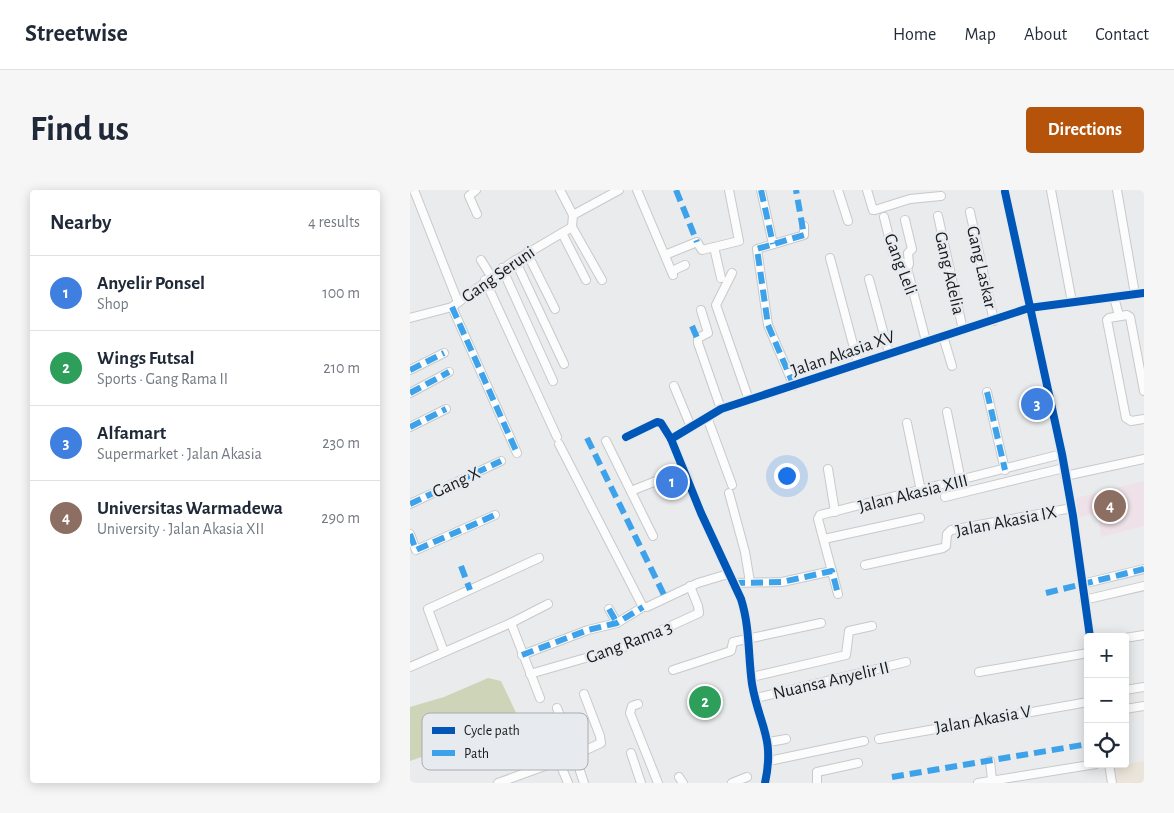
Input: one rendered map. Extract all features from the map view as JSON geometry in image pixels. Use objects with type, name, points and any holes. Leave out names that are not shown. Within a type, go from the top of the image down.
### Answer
[{"type":"street","points":[[414,190],[455,304],[517,453]]},
{"type":"street","points":[[476,190],[469,196],[477,214]]},
{"type":"street","points":[[560,190],[573,215],[572,227],[602,280]]},
{"type":"street","points":[[637,190],[672,273],[685,265]]},
{"type":"street","points":[[665,256],[697,242],[702,250],[739,241],[729,190]]},
{"type":"street","points":[[762,190],[773,244]]},
{"type":"street","points":[[838,190],[848,220]]},
{"type":"street","points":[[866,190],[873,210],[910,199],[941,196]]},
{"type":"street","points":[[1051,190],[1072,302]]},
{"type":"street","points":[[1117,190],[1140,293]]},
{"type":"street","points":[[573,215],[614,191]]},
{"type":"street","points":[[1005,192],[1029,308],[1042,354],[1062,454],[1072,508],[1089,633]]},
{"type":"street","name":"Gang Laskar","points":[[970,212],[994,321]]},
{"type":"street","name":"Gang Adelia","points":[[938,216],[963,330]]},
{"type":"street","name":"Gang Leli","points":[[884,217],[893,253],[907,268],[926,341]]},
{"type":"street","points":[[906,220],[912,249],[908,252],[909,264],[907,268]]},
{"type":"street","points":[[794,386],[768,325],[756,249],[804,235],[804,226]]},
{"type":"street","name":"Gang Seruni","points":[[410,318],[455,304],[502,268],[572,227]]},
{"type":"street","points":[[562,233],[586,280]]},
{"type":"street","points":[[714,247],[721,278]]},
{"type":"street","points":[[528,253],[555,309]]},
{"type":"street","points":[[830,258],[858,363]]},
{"type":"street","points":[[481,260],[558,440],[643,607]]},
{"type":"street","points":[[515,260],[564,364]]},
{"type":"street","points":[[502,268],[553,381]]},
{"type":"street","points":[[732,273],[716,305],[749,400]]},
{"type":"street","points":[[869,279],[889,353]]},
{"type":"street","name":"Jalan Akasia XV","points":[[671,439],[721,409],[1029,308],[1140,293]]},
{"type":"street","points":[[1114,297],[1119,316]]},
{"type":"street","points":[[701,310],[708,333],[698,338],[698,342],[721,409]]},
{"type":"street","points":[[1144,391],[1130,317],[1127,315],[1119,316],[1107,320],[1126,418],[1131,421],[1144,419]]},
{"type":"street","points":[[943,336],[952,366]]},
{"type":"street","points":[[410,370],[444,353]]},
{"type":"street","points":[[410,393],[450,372]]},
{"type":"street","points":[[674,386],[691,427]]},
{"type":"street","points":[[987,392],[1005,470]]},
{"type":"street","points":[[410,427],[446,409]]},
{"type":"street","points":[[947,412],[961,481]]},
{"type":"street","points":[[707,417],[730,489],[750,582]]},
{"type":"street","points":[[626,437],[660,422],[671,439],[746,612],[752,677],[769,742],[769,761],[765,783]]},
{"type":"street","points":[[907,423],[921,492]]},
{"type":"street","points":[[606,442],[653,536]]},
{"type":"street","name":"Jalan Akasia XIII","points":[[838,594],[818,517],[821,514],[921,492],[1062,454]]},
{"type":"street","points":[[1065,476],[1144,459]]},
{"type":"street","name":"Gang X","points":[[410,504],[501,461]]},
{"type":"street","points":[[945,498],[1064,468]]},
{"type":"street","points":[[632,491],[684,470]]},
{"type":"street","points":[[828,470],[836,512]]},
{"type":"street","name":"Jalan Akasia IX","points":[[865,565],[943,548],[947,542],[947,534],[952,530],[1072,508]]},
{"type":"street","points":[[410,534],[416,550],[495,515]]},
{"type":"street","points":[[824,539],[920,518]]},
{"type":"street","points":[[444,652],[429,615],[429,608],[539,558]]},
{"type":"street","points":[[1082,584],[1144,569]]},
{"type":"street","points":[[733,583],[782,582],[832,571]]},
{"type":"street","name":"Gang Rama 3","points":[[522,655],[588,630],[617,623],[643,607],[647,607],[690,586],[728,574]]},
{"type":"street","name":"Gang Rama 3","points":[[530,674],[627,646],[699,613],[690,586]]},
{"type":"street","points":[[1084,600],[1144,586]]},
{"type":"street","points":[[410,667],[511,623],[548,604]]},
{"type":"street","points":[[609,608],[617,623]]},
{"type":"street","points":[[511,623],[540,698]]},
{"type":"street","points":[[673,670],[731,651],[732,642],[821,623]]},
{"type":"street","points":[[752,677],[846,655],[849,631],[872,626]]},
{"type":"street","points":[[1129,637],[1144,634]]},
{"type":"street","points":[[979,672],[1084,654]]},
{"type":"street","name":"Nuansa Anyelir II","points":[[756,698],[906,662]]},
{"type":"street","points":[[1129,689],[1144,687]]},
{"type":"street","points":[[584,694],[602,740],[598,745],[588,749]]},
{"type":"street","name":"Jalan Akasia V","points":[[879,739],[1084,703]]},
{"type":"street","points":[[638,704],[632,706],[630,713],[658,783]]},
{"type":"street","points":[[1129,708],[1144,706]]},
{"type":"street","points":[[557,708],[559,713]]},
{"type":"street","points":[[769,742],[786,739]]},
{"type":"street","points":[[769,761],[864,741]]},
{"type":"street","points":[[631,753],[640,783]]},
{"type":"street","points":[[990,761],[992,780]]},
{"type":"street","points":[[817,783],[817,772],[858,763]]},
{"type":"street","points":[[978,783],[1084,766]]},
{"type":"street","points":[[1110,768],[1112,783]]},
{"type":"street","points":[[498,783],[532,770]]},
{"type":"street","points":[[563,770],[568,783]]},
{"type":"street","points":[[580,771],[584,783]]},
{"type":"street","points":[[732,783],[748,776]]},
{"type":"shaded area","points":[[1144,481],[1144,526],[1101,537],[1098,513],[1079,517],[1076,498]]},
{"type":"shaded area","points":[[1144,761],[1144,783],[1117,783],[1115,768],[1129,768],[1129,764]]},
{"type":"green space","points":[[488,678],[501,681],[516,713],[422,713],[422,757],[410,761],[410,707],[444,697]]},
{"type":"marked path","points":[[676,190],[697,242]]},
{"type":"marked path","points":[[761,190],[773,244]]},
{"type":"marked path","points":[[794,386],[768,325],[757,249],[804,235],[796,190]]},
{"type":"marked path","points":[[452,307],[517,453]]},
{"type":"marked path","points":[[692,326],[698,340]]},
{"type":"marked path","points":[[410,370],[444,353]]},
{"type":"marked path","points":[[410,393],[449,372]]},
{"type":"marked path","points":[[987,392],[1005,470]]},
{"type":"marked path","points":[[410,427],[446,409]]},
{"type":"marked path","points":[[587,438],[666,599]]},
{"type":"marked path","points":[[410,504],[501,461]]},
{"type":"marked path","points":[[410,534],[416,550],[495,515]]},
{"type":"marked path","points":[[461,566],[470,590]]},
{"type":"marked path","points":[[1046,593],[1144,569]]},
{"type":"marked path","points":[[733,583],[782,582],[832,571],[838,594]]},
{"type":"marked path","points":[[522,655],[588,630],[617,623],[643,607]]},
{"type":"marked path","points":[[609,609],[617,623]]},
{"type":"marked path","points":[[892,777],[1084,745]]},
{"type":"cycle path","points":[[1005,192],[1062,454],[1089,633]]},
{"type":"cycle path","points":[[671,439],[721,409],[1029,308],[1144,293]]},
{"type":"cycle path","points":[[626,437],[657,422],[661,423],[671,439],[701,513],[741,599],[747,631],[752,684],[767,742],[768,767],[765,783]]},
{"type":"place","name":"Alfamart","points":[[1037,404]]},
{"type":"place","name":"Anyelir Ponsel","points":[[672,482]]},
{"type":"place","name":"Universitas Warmadewa","points":[[1110,506]]},
{"type":"place","name":"Wings Futsal","points":[[705,702]]}]
